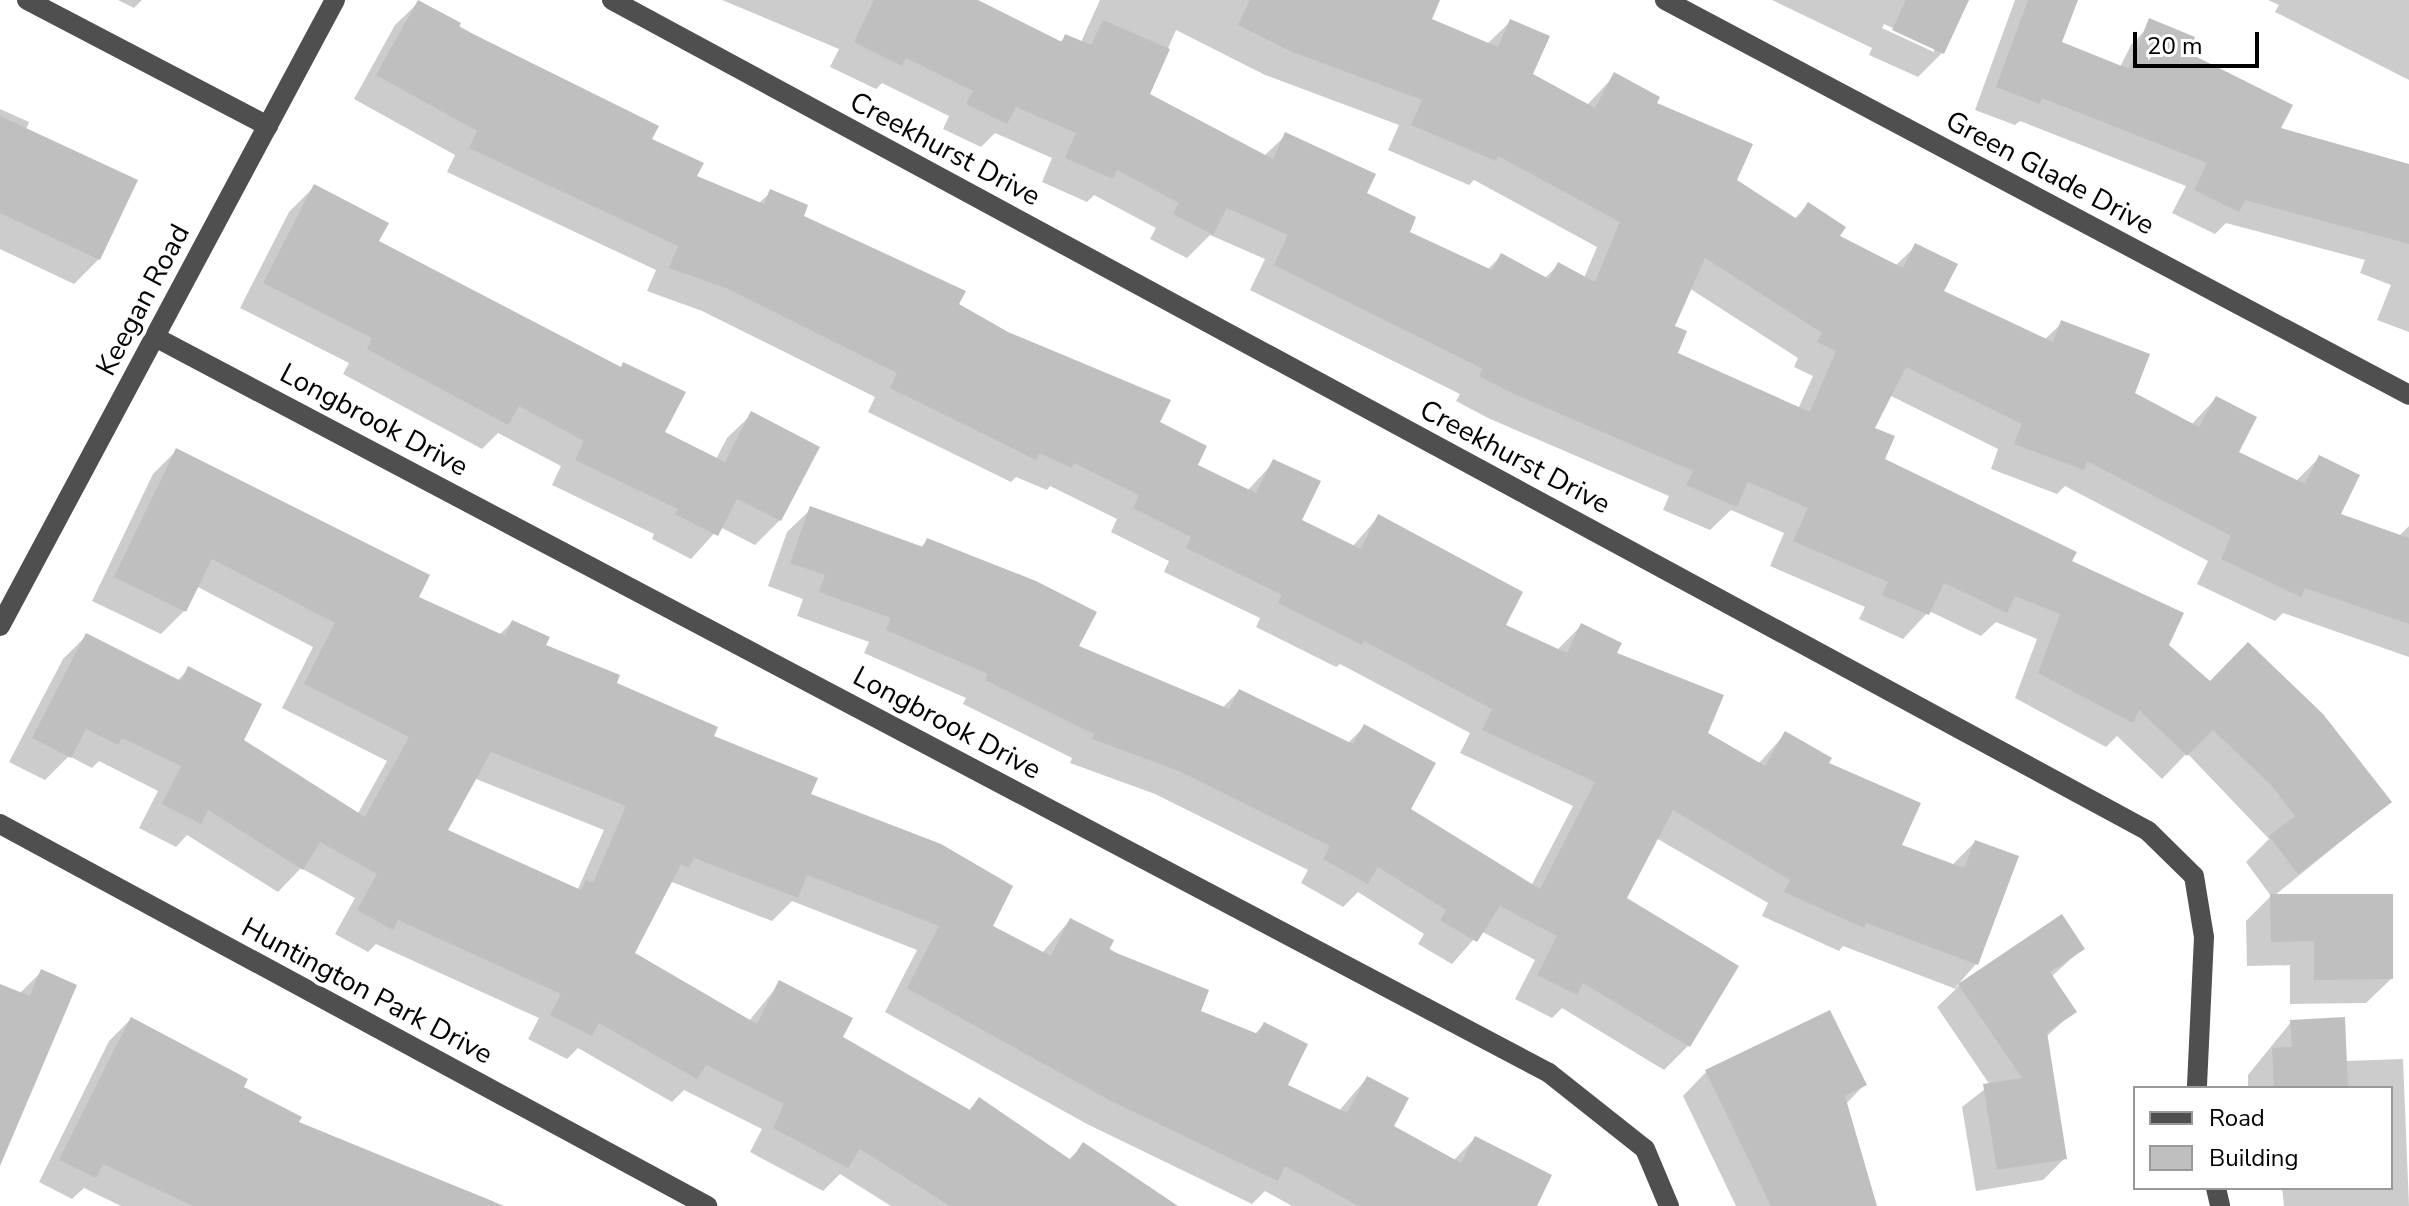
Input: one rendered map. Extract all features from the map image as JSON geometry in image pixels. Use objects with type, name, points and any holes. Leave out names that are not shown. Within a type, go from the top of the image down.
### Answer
[{"type":"street","points":[[27,0],[268,126]]},
{"type":"street","name":"Keegan Road","points":[[0,626],[335,0]]},
{"type":"street","name":"Creekhurst Drive","points":[[612,0],[2148,831],[2194,876],[2204,937],[2197,1086]]},
{"type":"street","name":"Green Glade Drive","points":[[1665,0],[2409,395]]},
{"type":"street","name":"Longbrook Drive","points":[[155,337],[1549,1073],[1645,1149],[1669,1206]]},
{"type":"street","name":"Huntington Park Drive","points":[[0,824],[707,1206]]},
{"type":"building","points":[[418,0],[461,23],[459,27],[659,126],[652,139],[704,163],[697,176],[764,204],[770,189],[808,205],[804,216],[966,291],[959,304],[1008,332],[1171,400],[1160,422],[1207,446],[1198,465],[1256,493],[1273,459],[1321,481],[1302,520],[1361,549],[1378,514],[1523,592],[1506,625],[1567,653],[1581,623],[1622,643],[1617,653],[1724,695],[1708,733],[1765,766],[1785,731],[1832,758],[1829,763],[1921,803],[1902,845],[1964,868],[1975,840],[2019,856],[1978,965],[1866,923],[1864,928],[1784,892],[1790,880],[1673,810],[1627,898],[1739,966],[1690,1047],[1583,983],[1577,995],[1537,975],[1557,936],[1500,906],[1477,942],[1440,920],[1446,910],[1378,867],[1368,884],[1323,859],[1330,846],[1179,771],[1092,739],[1094,734],[985,680],[988,674],[886,630],[891,618],[819,592],[825,575],[790,563],[810,506],[923,547],[927,538],[1036,581],[1097,612],[1079,646],[1229,709],[1239,689],[1353,744],[1364,724],[1436,763],[1411,809],[1540,889],[1595,782],[1482,730],[1492,709],[1364,641],[1362,645],[1278,603],[1282,595],[1186,548],[1191,537],[1133,508],[1139,495],[1074,463],[1072,468],[1039,453],[1036,460],[890,388],[897,373],[726,288],[669,268],[678,246],[469,148],[477,131],[376,75]]},
{"type":"building","points":[[874,0],[978,0],[1062,42],[1065,34],[1091,45],[1103,20],[1170,49],[1150,94],[1273,159],[1285,132],[1376,174],[1367,193],[1416,217],[1410,232],[1492,270],[1501,253],[1549,279],[1558,262],[1595,282],[1620,222],[1498,156],[1496,161],[1411,125],[1422,100],[1290,51],[1238,25],[1250,0],[1440,0],[1432,19],[1498,47],[1510,19],[1550,36],[1533,74],[1595,108],[1614,72],[1660,97],[1657,103],[1753,144],[1737,180],[1797,219],[1808,202],[1846,227],[1840,236],[1903,268],[1915,243],[1958,264],[1944,291],[2053,342],[2061,320],[2150,354],[2135,393],[2199,427],[2216,396],[2257,417],[2239,452],[2305,484],[2319,455],[2360,475],[2341,514],[2409,538],[2409,624],[2305,588],[2301,597],[2221,559],[2231,536],[2087,461],[2084,470],[2014,444],[2022,424],[1906,367],[1875,428],[1895,436],[1885,459],[2077,552],[2072,561],[2184,613],[2169,645],[2210,681],[2248,642],[2323,714],[2392,802],[2298,874],[2269,836],[2295,816],[2271,785],[2213,730],[2187,756],[2139,710],[2133,723],[2038,673],[2060,614],[2015,596],[2007,613],[1944,583],[1929,615],[1882,595],[1888,582],[1793,541],[1808,508],[1748,482],[1737,507],[1686,485],[1693,471],[1514,394],[1479,376],[1483,369],[1274,265],[1288,235],[1227,208],[1213,235],[1173,214],[1179,203],[1117,170],[1113,179],[1065,158],[1076,133],[1016,107],[1007,124],[966,104],[973,91],[906,58],[902,66],[854,42]],"holes":[[[1705,258],[1822,333],[1817,342],[1836,351],[1810,412],[1678,353],[1687,331],[1675,326]]]},
{"type":"building","points":[[1906,0],[1969,0],[1944,54],[1892,30]]},
{"type":"building","points":[[2028,0],[2078,0],[2062,42],[2129,69],[2149,18],[2195,37],[2189,53],[2293,105],[2281,128],[2409,164],[2409,244],[2245,200],[2239,212],[2194,190],[2207,163],[2042,98],[2040,104],[1996,87]]},
{"type":"building","points":[[0,116],[138,180],[100,260],[0,213]]},
{"type":"building","points":[[314,184],[389,223],[379,241],[621,367],[623,362],[686,392],[665,432],[725,462],[751,411],[820,447],[781,521],[737,499],[718,536],[675,514],[678,509],[575,460],[584,441],[519,406],[508,425],[367,349],[372,338],[263,283]]},
{"type":"building","points":[[176,448],[430,575],[419,597],[505,636],[512,620],[550,637],[546,645],[620,675],[617,683],[718,727],[714,736],[818,778],[811,794],[941,844],[1013,886],[993,926],[1051,956],[1070,918],[1114,940],[1109,950],[1209,990],[1201,1011],[1258,1034],[1264,1022],[1308,1044],[1288,1085],[1347,1113],[1367,1076],[1409,1098],[1394,1126],[1461,1163],[1475,1136],[1552,1175],[1537,1206],[1359,1206],[1285,1166],[1278,1181],[1111,1101],[907,988],[939,926],[807,875],[798,898],[694,858],[689,868],[681,864],[635,953],[757,1024],[779,980],[853,1018],[843,1037],[970,1110],[979,1097],[1071,1160],[1083,1142],[1178,1206],[950,1206],[860,1149],[848,1168],[773,1128],[784,1104],[706,1065],[697,1079],[599,1023],[592,1036],[550,1015],[561,994],[398,920],[393,930],[357,910],[377,874],[320,842],[303,870],[208,810],[201,824],[162,804],[181,766],[122,738],[118,745],[86,729],[71,758],[32,738],[86,633],[181,681],[188,666],[262,704],[244,740],[365,817],[409,737],[304,684],[335,623],[212,559],[186,612],[114,577]],"holes":[[[491,752],[626,806],[593,883],[586,880],[581,890],[448,830]]]},
{"type":"building","points":[[2270,894],[2393,894],[2393,979],[2314,980],[2314,941],[2271,942]]},
{"type":"building","points":[[2062,914],[2085,949],[2050,972],[2077,1012],[2047,1032],[2067,1159],[1997,1170],[1983,1084],[2022,1078],[1958,984]]},
{"type":"building","points":[[41,969],[77,985],[0,1166],[0,984],[30,996]]},
{"type":"building","points":[[1830,1010],[1867,1085],[1845,1096],[1877,1206],[1771,1206],[1705,1070]]},
{"type":"building","points":[[131,1017],[248,1079],[244,1087],[302,1117],[299,1122],[504,1206],[193,1206],[103,1164],[96,1178],[59,1160]]},
{"type":"building","points":[[2345,1017],[2348,1086],[2274,1086],[2272,1048],[2292,1047],[2290,1020]]}]
